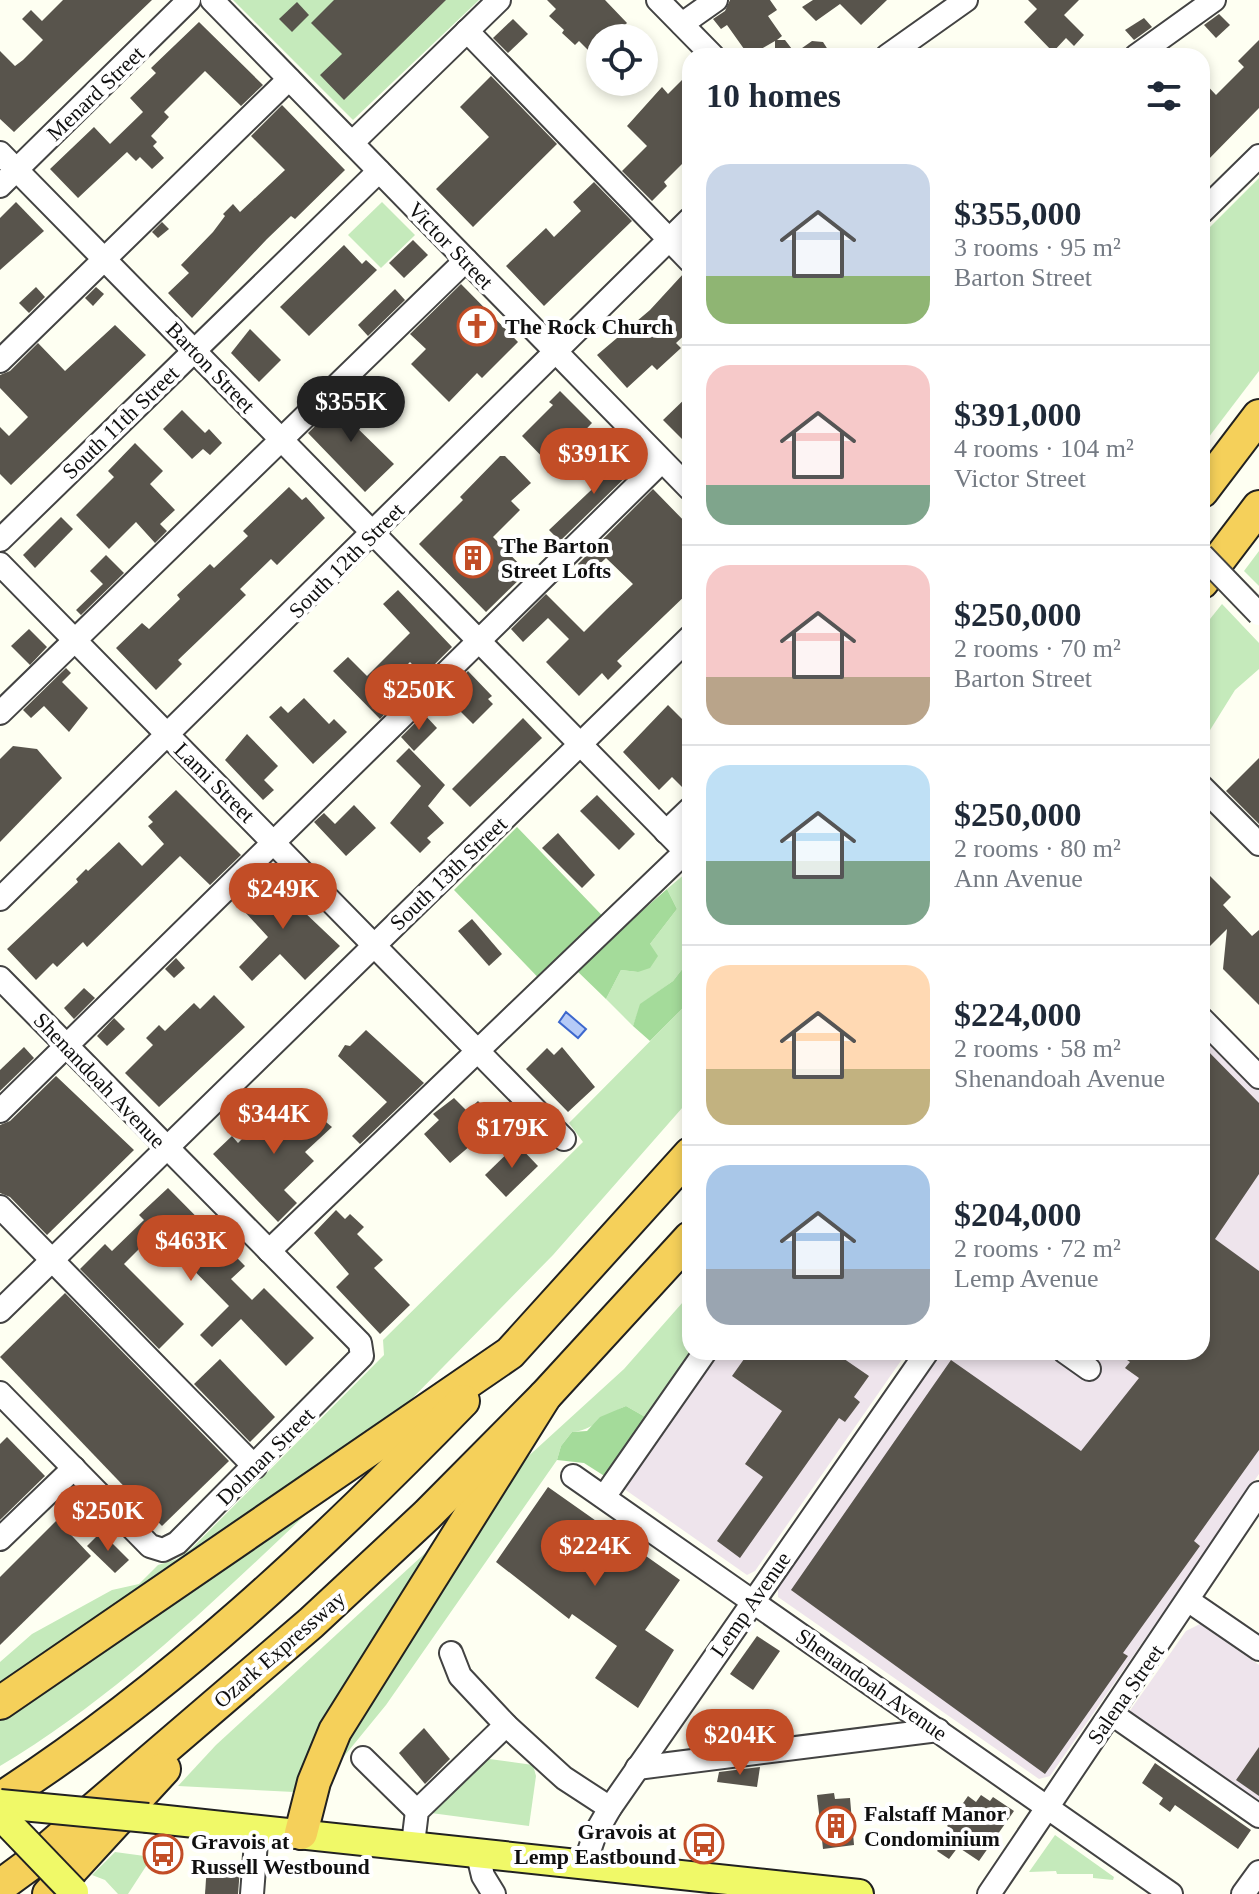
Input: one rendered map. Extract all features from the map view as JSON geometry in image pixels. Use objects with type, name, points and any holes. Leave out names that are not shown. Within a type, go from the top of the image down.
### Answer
[{"type":"highway","points":[[1210,480],[1259,416]]},
{"type":"highway","points":[[1210,571],[1259,507]]},
{"type":"highway","points":[[0,1801],[87,1742],[161,1683],[365,1497],[510,1353],[682,1163]]},
{"type":"highway","points":[[301,1833],[314,1782],[335,1731],[545,1396],[682,1247]]},
{"type":"highway","points":[[0,1703],[510,1353]]},
{"type":"highway","name":"Ozark Expressway","points":[[0,1886],[254,1674],[408,1533],[545,1396]]},
{"type":"highway","points":[[66,1893],[254,1674]]},
{"type":"main road","points":[[0,1801],[585,1863],[752,1889],[859,1894]]},
{"type":"main road","points":[[0,1815],[66,1893]]},
{"type":"street","name":"Menard Street","points":[[0,186],[189,0]]},
{"type":"street","name":"Victor Street","points":[[212,0],[682,481]]},
{"type":"street","points":[[352,143],[499,0]]},
{"type":"street","points":[[658,0],[705,48]]},
{"type":"street","points":[[682,24],[716,0]]},
{"type":"street","points":[[906,48],[966,0]]},
{"type":"street","points":[[1147,48],[1214,0]]},
{"type":"street","points":[[467,31],[682,253]]},
{"type":"street","points":[[0,361],[103,257],[289,79]]},
{"type":"street","name":"Barton Street","points":[[0,153],[682,848]]},
{"type":"street","points":[[1210,204],[1259,156]]},
{"type":"street","name":"South 11th Street","points":[[0,540],[379,171]]},
{"type":"street","name":"South 12th Street","points":[[0,899],[682,227]]},
{"type":"street","points":[[0,713],[466,260]]},
{"type":"street","points":[[0,1111],[662,461]]},
{"type":"street","points":[[1210,563],[1259,614]]},
{"type":"street","name":"Lami Street","points":[[0,564],[564,1139]]},
{"type":"street","name":"South 13th Street","points":[[0,1311],[682,645]]},
{"type":"street","points":[[1210,795],[1259,844]]},
{"type":"street","points":[[666,832],[682,817]]},
{"type":"street","points":[[269,1251],[682,860]]},
{"type":"street","name":"Shenandoah Avenue","points":[[0,978],[360,1343],[362,1356]]},
{"type":"street","points":[[1210,1027],[1259,1077]]},
{"type":"street","points":[[0,1207],[255,1467]]},
{"type":"street","name":"Dolman Street","points":[[74,1468],[150,1546],[163,1550],[177,1543],[255,1467],[362,1356]]},
{"type":"street","points":[[604,1497],[699,1360]]},
{"type":"street","name":"Lemp Avenue","points":[[585,1863],[595,1834],[610,1808],[921,1360]]},
{"type":"street","points":[[1076,1360],[1089,1369]]},
{"type":"street","points":[[0,1393],[74,1468],[0,1539]]},
{"type":"street","name":"Shenandoah Avenue","points":[[573,1476],[1171,1894]]},
{"type":"street","name":"Salena Street","points":[[989,1894],[1259,1493]]},
{"type":"street","points":[[1189,1601],[1259,1649]]},
{"type":"street","points":[[451,1653],[460,1676],[506,1725],[564,1778],[610,1808]]},
{"type":"street","points":[[1112,1714],[1259,1816]]},
{"type":"street","points":[[413,1844],[417,1811],[506,1725]]},
{"type":"street","points":[[637,1768],[938,1730]]},
{"type":"street","points":[[363,1758],[417,1811]]},
{"type":"street","points":[[252,1894],[257,1829]]},
{"type":"street","points":[[477,1851],[483,1876],[494,1894]]},
{"type":"street","points":[[1243,1894],[1259,1872]]},
{"type":"shaded area","points":[[1210,1039],[1259,1089],[1259,1474],[1050,1776],[1039,1779],[778,1597],[778,1587],[935,1360],[1210,1360]]},
{"type":"shaded area","points":[[707,1360],[901,1360],[755,1571],[747,1575],[620,1486]]},
{"type":"shaded area","points":[[1200,1624],[1259,1665],[1259,1803],[1129,1712],[1186,1631]]},
{"type":"green space","points":[[233,0],[479,0],[353,120]]},
{"type":"green space","points":[[1259,178],[1259,371],[1210,435],[1210,227]]},
{"type":"green space","points":[[382,202],[415,235],[381,268],[348,235]]},
{"type":"green space","points":[[1259,551],[1259,586],[1244,571]]},
{"type":"green space","points":[[1222,604],[1259,643],[1259,669],[1235,690],[1210,730],[1210,619]]},
{"type":"green space","points":[[517,827],[618,932],[667,889],[677,909],[650,944],[658,956],[650,968],[638,972],[621,970],[606,999],[575,969],[552,992],[454,890]]},
{"type":"green space","points":[[682,876],[682,969],[673,981],[641,1004],[633,1026],[606,999],[621,970],[638,972],[650,944],[677,909],[667,889]]},
{"type":"green space","points":[[682,969],[682,1009],[650,1041],[633,1026],[640,1004],[673,981]]},
{"type":"green space","points":[[682,1009],[682,1108],[553,1255],[391,1420],[0,1691],[0,1662],[32,1634],[112,1590],[139,1584],[158,1565],[177,1559],[192,1548],[384,1355],[383,1340],[583,1142],[569,1123]]},
{"type":"green space","points":[[682,1303],[682,1360],[689,1360],[647,1418],[626,1406],[572,1432],[561,1446],[557,1460],[386,1705],[332,1771],[333,1757],[522,1462],[624,1369]]},
{"type":"green space","points":[[626,1406],[647,1418],[606,1477],[584,1463],[557,1460],[561,1446],[572,1432],[587,1431],[600,1417]]},
{"type":"green space","points":[[350,1473],[139,1666],[94,1702],[0,1766],[0,1712]]},
{"type":"green space","points":[[447,1533],[294,1792],[178,1786],[216,1745]]},
{"type":"green space","points":[[482,1758],[533,1765],[536,1776],[529,1826],[431,1813]]},
{"type":"green space","points":[[1055,1835],[1114,1877],[1113,1880],[1093,1878],[1093,1874],[1029,1872]]},
{"type":"green space","points":[[115,1852],[152,1857],[128,1894],[118,1894],[105,1880],[92,1875]]},
{"type":"water","points":[[566,1012],[586,1029],[578,1038],[559,1022]]},
{"type":"building","points":[[63,0],[152,0],[14,132],[0,119],[0,51],[15,66],[23,60],[43,40],[22,19],[31,10],[42,21]]},
{"type":"building","points":[[334,0],[446,0],[344,100],[320,75],[342,54],[311,23]]},
{"type":"building","points":[[547,0],[605,0],[627,23],[586,24],[586,48],[579,41],[575,45],[562,33],[564,30],[549,16],[556,9]]},
{"type":"building","points":[[730,0],[770,0],[777,10],[768,16],[782,36],[777,40],[785,40],[791,48],[775,48],[775,41],[763,48],[743,48],[727,25],[721,29],[713,19],[725,11]]},
{"type":"building","points":[[813,0],[887,0],[861,25],[840,4],[816,21],[802,7]]},
{"type":"building","points":[[1028,0],[1079,0],[1064,15],[1084,35],[1074,46],[1066,38],[1057,48],[1049,48],[1024,22],[1037,9]]},
{"type":"building","points":[[297,2],[309,15],[292,32],[279,19]]},
{"type":"building","points":[[1219,14],[1230,25],[1216,38],[1204,25]]},
{"type":"building","points":[[1144,18],[1152,27],[1134,40],[1125,30]]},
{"type":"building","points":[[513,19],[528,34],[508,53],[493,38]]},
{"type":"building","points":[[199,22],[263,85],[241,106],[205,71],[164,112],[169,117],[151,136],[157,142],[153,146],[164,158],[152,169],[140,157],[136,161],[127,152],[78,198],[50,169],[94,127],[110,144],[143,112],[130,98],[156,73],[151,68]]},
{"type":"building","points":[[1259,40],[1259,108],[1210,158],[1210,89],[1216,95],[1244,67],[1238,61]]},
{"type":"building","points":[[812,41],[823,42],[827,48],[802,48]]},
{"type":"building","points":[[491,76],[557,144],[473,227],[436,189],[489,137],[460,107]]},
{"type":"building","points":[[682,80],[682,164],[664,182],[667,186],[652,201],[622,171],[647,146],[627,126],[654,96],[658,96],[662,87],[668,94]]},
{"type":"building","points":[[282,105],[345,170],[295,219],[291,216],[267,239],[192,318],[168,293],[189,273],[181,265],[213,232],[225,216],[223,214],[233,204],[240,212],[285,170],[251,136]]},
{"type":"building","points":[[594,182],[632,221],[544,306],[506,266],[546,228],[554,237],[581,211],[573,202]]},
{"type":"building","points":[[16,202],[44,231],[0,270],[0,218]]},
{"type":"building","points":[[162,222],[169,229],[158,238],[152,232]]},
{"type":"building","points":[[413,240],[428,255],[404,278],[389,263]]},
{"type":"building","points":[[344,245],[362,264],[366,260],[377,270],[309,336],[280,307]]},
{"type":"building","points":[[682,275],[682,337],[676,343],[681,348],[657,370],[652,365],[627,388],[597,355],[650,310]]},
{"type":"building","points":[[461,284],[518,342],[482,378],[477,373],[449,402],[411,364],[426,349],[410,334]]},
{"type":"building","points":[[36,287],[45,297],[29,313],[19,303]]},
{"type":"building","points":[[96,287],[104,294],[93,306],[85,298]]},
{"type":"building","points":[[395,289],[405,300],[368,336],[358,325]]},
{"type":"building","points":[[115,325],[146,355],[11,485],[0,474],[0,427],[9,436],[28,417],[0,388],[0,375],[10,371],[38,343],[65,371]]},
{"type":"building","points":[[250,329],[281,360],[259,382],[231,353]]},
{"type":"building","points":[[353,390],[364,401],[347,418],[394,464],[365,492],[308,433]]},
{"type":"building","points":[[560,391],[592,423],[551,466],[522,436],[553,405],[549,402]]},
{"type":"building","points":[[682,402],[682,439],[663,420]]},
{"type":"building","points":[[182,410],[205,433],[209,429],[222,443],[210,455],[203,449],[192,459],[163,429]]},
{"type":"building","points":[[135,443],[163,471],[150,484],[175,510],[160,524],[167,531],[155,543],[136,522],[109,549],[76,515],[114,477],[108,471]]},
{"type":"building","points":[[620,452],[635,468],[560,541],[549,530],[606,476],[601,470]]},
{"type":"building","name":"The Barton Street Lofts","points":[[500,456],[505,456],[531,483],[511,501],[520,510],[493,537],[527,572],[486,612],[419,544],[463,500],[460,497]]},
{"type":"building","points":[[289,487],[302,500],[306,497],[325,518],[277,565],[271,559],[240,589],[246,595],[178,660],[182,664],[156,690],[116,648],[142,623],[149,629],[180,599],[177,595],[210,564],[214,568],[248,536],[243,531]]},
{"type":"building","points":[[653,489],[682,519],[682,599],[617,661],[622,666],[608,680],[602,673],[579,696],[546,662],[569,639],[548,618],[523,642],[511,629],[546,594],[584,632],[633,584],[606,558],[588,575],[578,564]]},
{"type":"building","points":[[61,517],[73,529],[35,568],[23,555]]},
{"type":"building","points":[[106,555],[124,573],[81,615],[76,610],[103,584],[90,571]]},
{"type":"building","points":[[398,590],[452,647],[423,676],[410,662],[381,691],[394,704],[380,719],[333,671],[348,657],[367,676],[410,633],[383,604]]},
{"type":"building","points":[[29,629],[47,647],[30,665],[11,646]]},
{"type":"building","points":[[66,668],[71,673],[62,682],[88,708],[69,732],[44,706],[31,718],[23,710]]},
{"type":"building","points":[[468,671],[492,696],[488,699],[493,704],[473,724],[444,695]]},
{"type":"building","points":[[304,698],[329,724],[334,719],[347,732],[313,764],[269,717],[281,706],[288,713]]},
{"type":"building","points":[[668,705],[682,719],[682,787],[672,777],[659,790],[623,752]]},
{"type":"building","points":[[424,714],[437,728],[414,751],[401,737]]},
{"type":"building","points":[[523,718],[542,738],[470,807],[452,789]]},
{"type":"building","points":[[247,734],[278,766],[264,780],[274,790],[263,800],[225,760]]},
{"type":"building","points":[[13,746],[37,749],[62,778],[0,842],[0,759]]},
{"type":"building","points":[[409,748],[445,785],[428,806],[444,823],[427,838],[431,842],[420,853],[390,823],[421,786],[396,761]]},
{"type":"building","points":[[1259,758],[1259,824],[1226,791]]},
{"type":"building","points":[[176,790],[241,855],[210,885],[180,856],[87,947],[83,942],[57,967],[53,963],[36,980],[7,949],[78,882],[76,879],[86,869],[88,871],[119,842],[142,866],[164,844],[148,826],[153,822],[148,817]]},
{"type":"building","points":[[597,795],[635,834],[619,850],[580,811]]},
{"type":"building","points":[[354,805],[376,828],[346,856],[314,822],[324,813],[335,824]]},
{"type":"building","points":[[558,833],[595,875],[582,888],[542,848]]},
{"type":"building","points":[[263,873],[340,946],[305,980],[280,954],[252,981],[239,967],[268,937],[234,900]]},
{"type":"building","points":[[1210,876],[1231,897],[1223,905],[1252,936],[1259,930],[1259,1005],[1223,969],[1227,929],[1210,946]]},
{"type":"building","points":[[472,919],[502,954],[489,966],[458,931]]},
{"type":"building","points":[[176,958],[185,968],[174,978],[165,969]]},
{"type":"building","points":[[84,988],[95,998],[74,1019],[64,1008]]},
{"type":"building","points":[[214,995],[245,1027],[159,1107],[125,1073],[153,1045],[146,1038],[159,1025],[165,1031],[194,1003],[200,1009]]},
{"type":"building","points":[[114,1018],[125,1029],[107,1046],[97,1036]]},
{"type":"building","points":[[366,1030],[424,1083],[360,1144],[352,1136],[387,1102],[338,1056],[345,1045],[350,1046]]},
{"type":"building","points":[[24,1047],[34,1058],[0,1091],[0,1070]]},
{"type":"building","points":[[562,1047],[595,1087],[568,1112],[526,1069],[547,1048],[554,1055]]},
{"type":"building","points":[[1210,1053],[1259,1103],[1259,1174],[1215,1239],[1259,1271],[1259,1450],[1194,1541],[1200,1546],[1123,1653],[1128,1656],[1045,1774],[791,1590],[951,1360],[1081,1451],[1139,1378],[1125,1368],[1130,1362],[1127,1360],[1210,1360]]},
{"type":"building","points":[[56,1076],[134,1150],[47,1235],[10,1197],[0,1193],[0,1125],[10,1121]]},
{"type":"building","points":[[454,1098],[467,1111],[478,1101],[498,1122],[450,1163],[424,1134],[439,1120],[433,1114]]},
{"type":"building","points":[[298,1099],[332,1127],[305,1152],[314,1161],[284,1190],[297,1203],[278,1222],[213,1154],[232,1136],[238,1143],[268,1113],[275,1120]]},
{"type":"building","points":[[517,1144],[538,1166],[506,1197],[485,1175]]},
{"type":"building","points":[[168,1188],[245,1266],[231,1279],[252,1300],[264,1288],[314,1338],[286,1366],[241,1319],[212,1347],[200,1335],[229,1306],[156,1232],[124,1264],[184,1324],[159,1349],[80,1269],[105,1244],[112,1251],[144,1220],[139,1215]]},
{"type":"building","points":[[336,1210],[345,1219],[350,1214],[364,1227],[357,1234],[383,1260],[374,1268],[410,1305],[380,1334],[336,1287],[349,1274],[314,1233]]},
{"type":"building","points":[[65,1293],[229,1461],[162,1526],[0,1357]]},
{"type":"building","points":[[220,1359],[275,1417],[250,1442],[194,1384]]},
{"type":"building","points":[[743,1360],[846,1360],[869,1376],[854,1397],[860,1402],[845,1422],[839,1418],[740,1558],[717,1541],[763,1477],[745,1464],[782,1411],[732,1376]]},
{"type":"building","points":[[7,1437],[45,1476],[0,1520],[0,1444]]},
{"type":"building","points":[[548,1487],[680,1580],[645,1630],[674,1650],[638,1708],[595,1678],[617,1646],[572,1614],[569,1619],[496,1562]]},
{"type":"building","points":[[57,1520],[91,1556],[0,1645],[0,1577]]},
{"type":"building","points":[[101,1532],[129,1560],[115,1573],[87,1546]]},
{"type":"building","points":[[757,1636],[780,1651],[753,1690],[730,1674]]},
{"type":"building","points":[[424,1728],[450,1759],[425,1784],[399,1753]]},
{"type":"building","points":[[1259,1747],[1259,1796],[1236,1780]]},
{"type":"building","points":[[1155,1763],[1251,1830],[1238,1849],[1175,1805],[1170,1812],[1159,1804],[1163,1798],[1142,1783]]},
{"type":"building","points":[[760,1767],[757,1787],[717,1782],[719,1772]]},
{"type":"building","name":"Falstaff Manor Condominium","points":[[834,1793],[835,1799],[850,1798],[854,1845],[823,1849],[817,1795]]},
{"type":"building","points":[[981,1795],[990,1801],[993,1797],[1014,1811],[979,1861],[958,1847],[949,1859],[937,1851],[953,1830],[947,1826],[968,1796],[976,1802]]},
{"type":"building","points":[[207,1865],[240,1868],[238,1894],[205,1894]]},
{"type":"place","name":"The Rock Church","points":[[477,326]]},
{"type":"place","name":"The Barton Street Lofts","points":[[473,558]]},
{"type":"place","name":"Falstaff Manor Condominium","points":[[836,1826]]},
{"type":"place","name":"Gravois at Lemp Eastbound","points":[[704,1844]]},
{"type":"place","name":"Gravois at Russell Westbound","points":[[163,1854]]}]
